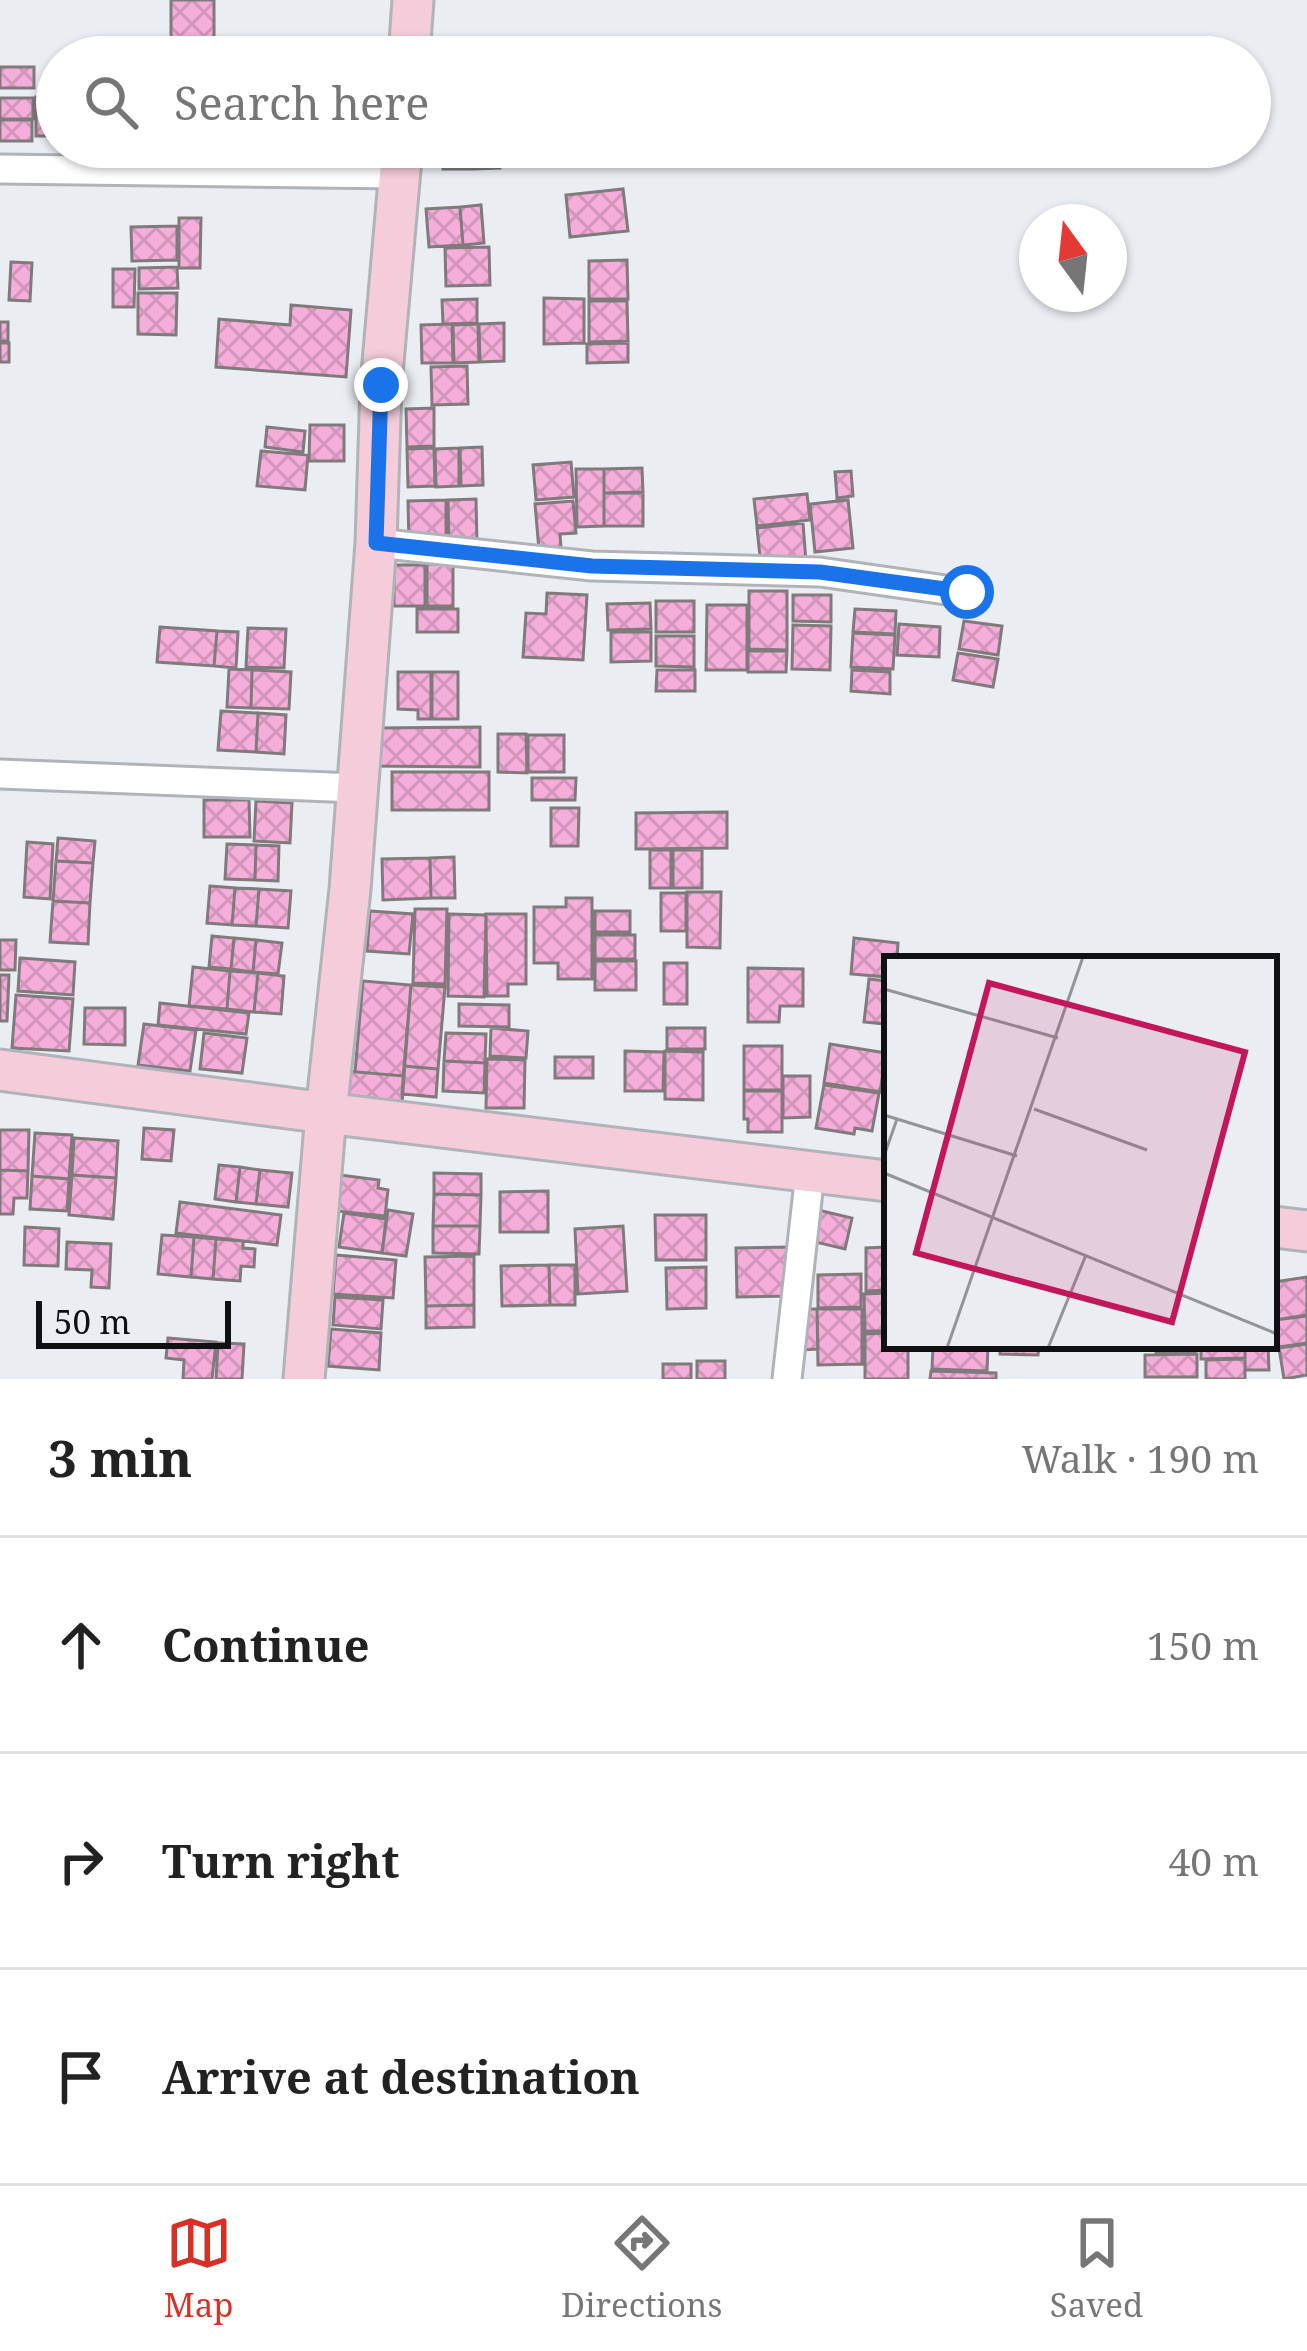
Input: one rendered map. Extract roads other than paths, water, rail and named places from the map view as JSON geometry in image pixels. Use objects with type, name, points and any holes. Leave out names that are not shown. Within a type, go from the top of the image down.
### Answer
[{"type":"street","points":[[410,36],[413,0]]},
{"type":"street","points":[[0,169],[45,168]]},
{"type":"street","points":[[304,1379],[350,889],[376,543],[381,385],[400,168]]},
{"type":"street","points":[[376,543],[592,566],[820,572],[967,592]]},
{"type":"street","points":[[0,774],[357,788]]},
{"type":"street","points":[[0,1070],[884,1181]]},
{"type":"street","points":[[787,1379],[810,1173]]},
{"type":"street","points":[[1277,1227],[1307,1231]]}]
